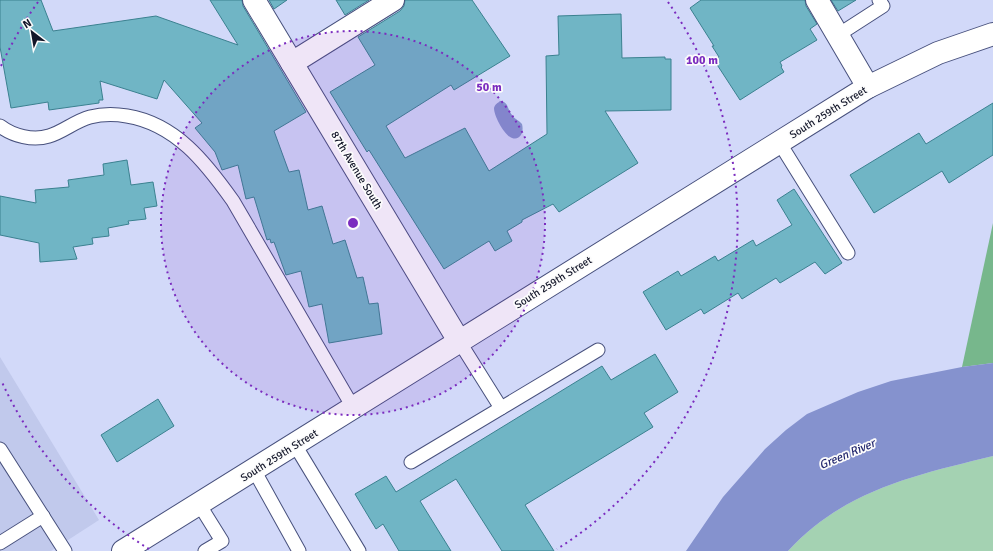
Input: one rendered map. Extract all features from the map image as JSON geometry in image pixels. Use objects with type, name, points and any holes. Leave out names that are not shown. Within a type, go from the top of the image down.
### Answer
[{"type":"street","name":"87th Avenue South","points":[[254,0],[459,341]]},
{"type":"street","points":[[292,63],[393,0]]},
{"type":"street","points":[[817,0],[868,87]]},
{"type":"street","name":"South 259th Street","points":[[132,548],[199,504],[459,341],[868,87],[938,52],[993,34]]},
{"type":"lane","points":[[838,35],[883,6],[879,0]]},
{"type":"lane","points":[[0,126],[7,132],[39,138],[49,136],[91,117],[115,115],[133,117],[152,123],[182,142],[197,155],[210,170],[232,201],[354,408]]},
{"type":"lane","points":[[779,142],[848,253]]},
{"type":"lane","points":[[459,341],[501,408]]},
{"type":"lane","points":[[411,462],[598,350]]},
{"type":"lane","points":[[295,445],[359,551]]},
{"type":"lane","points":[[0,449],[65,551]]},
{"type":"lane","points":[[254,470],[299,551]]},
{"type":"lane","points":[[199,504],[225,546],[205,551]]},
{"type":"lane","points":[[0,543],[43,516]]},
{"type":"shaded area","points":[[0,357],[99,520],[51,551],[0,551]]},
{"type":"green space","points":[[993,223],[993,363],[962,367]]},
{"type":"green space","points":[[993,456],[993,551],[788,551],[810,530],[833,513],[857,499],[909,478]]},
{"type":"water","points":[[500,101],[506,104],[510,113],[522,124],[523,130],[520,137],[515,139],[509,136],[498,120],[494,108]]},
{"type":"water","name":"Green River","points":[[993,363],[993,456],[909,478],[857,499],[833,513],[810,530],[788,551],[686,551],[723,497],[765,449],[807,414],[858,392],[891,381],[962,367]]},
{"type":"building","points":[[0,0],[41,0],[53,31],[156,16],[238,45],[210,0],[242,0],[243,6],[306,112],[274,131],[289,172],[299,170],[308,210],[322,206],[333,244],[345,240],[357,278],[363,277],[369,304],[378,303],[382,334],[329,343],[322,304],[309,307],[301,271],[286,275],[274,242],[271,243],[270,239],[267,240],[254,197],[246,199],[238,165],[222,170],[215,152],[195,128],[202,123],[164,80],[157,99],[100,81],[103,100],[99,100],[99,103],[49,110],[48,102],[11,108],[0,47]]},
{"type":"building","points":[[269,0],[287,0],[274,9]]},
{"type":"building","points":[[336,0],[369,0],[345,15]]},
{"type":"building","points":[[405,0],[472,0],[510,56],[454,90],[451,85],[386,126],[405,158],[465,128],[489,171],[547,134],[546,56],[559,55],[558,16],[621,14],[622,58],[665,57],[665,59],[671,59],[671,110],[605,111],[638,163],[559,212],[553,204],[522,220],[522,222],[507,231],[512,241],[495,251],[489,241],[444,269],[369,150],[367,152],[330,92],[375,65],[358,37],[400,11],[404,6]]},
{"type":"building","points":[[701,0],[805,0],[806,6],[817,24],[810,29],[817,40],[780,62],[784,72],[740,100],[714,60],[719,57],[712,46],[714,46],[690,8]]},
{"type":"building","points":[[831,0],[856,0],[838,11]]},
{"type":"building","points":[[993,103],[993,155],[949,183],[942,171],[874,213],[850,175],[919,133],[926,144]]},
{"type":"building","points":[[127,160],[131,185],[153,182],[157,206],[144,208],[146,219],[128,221],[129,224],[108,228],[109,236],[92,238],[93,244],[73,247],[77,259],[40,262],[39,243],[0,235],[0,196],[36,203],[35,190],[69,187],[68,180],[104,175],[103,164]]},
{"type":"building","points":[[794,189],[842,263],[825,274],[815,262],[780,283],[776,278],[742,299],[738,293],[704,314],[701,309],[666,330],[643,292],[678,271],[681,276],[715,256],[718,261],[753,240],[756,246],[792,225],[777,200]]},
{"type":"building","points":[[655,354],[678,392],[644,413],[653,427],[525,505],[554,551],[502,551],[456,479],[420,501],[451,551],[399,551],[383,524],[376,529],[355,494],[386,476],[396,492],[602,366],[611,380]]},
{"type":"building","points":[[158,399],[174,426],[117,462],[101,435]]}]
